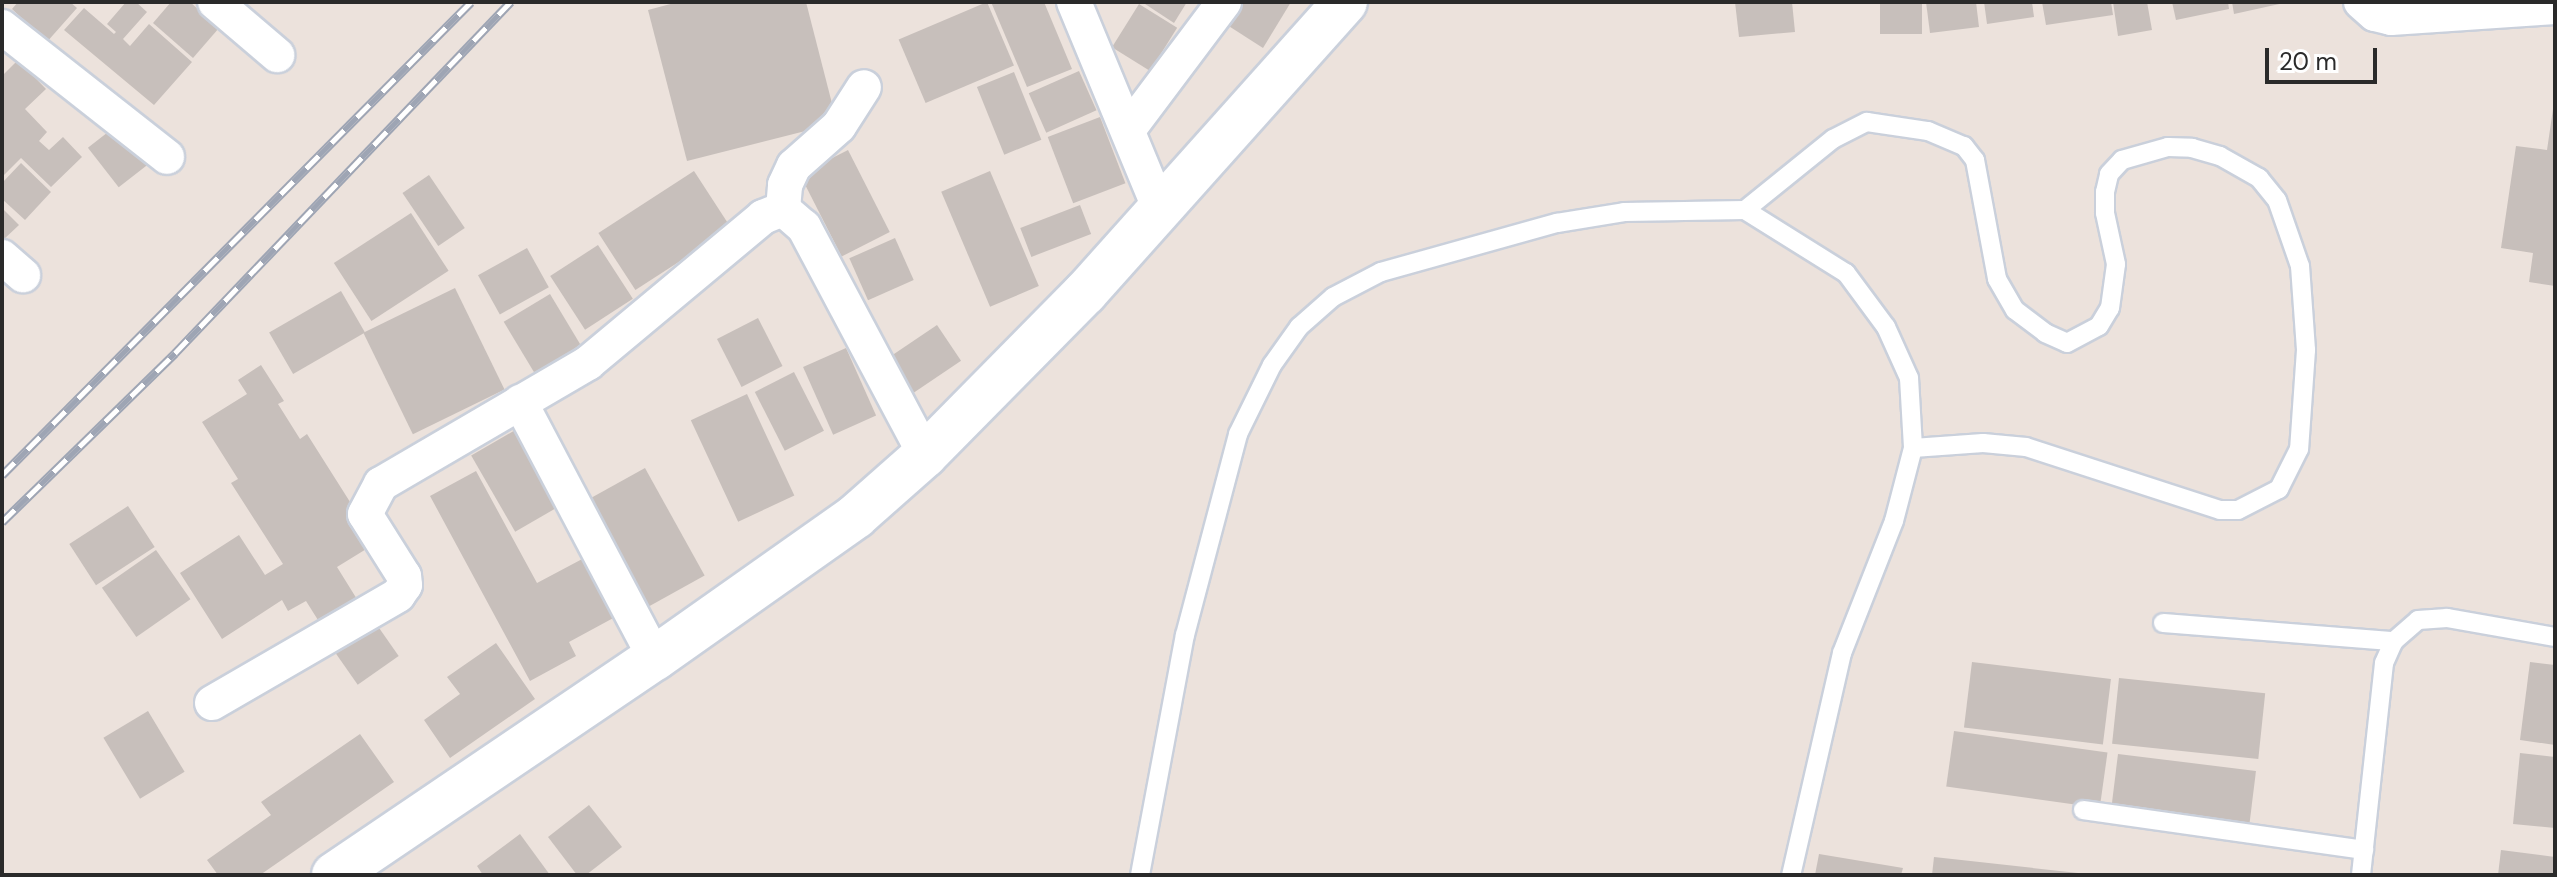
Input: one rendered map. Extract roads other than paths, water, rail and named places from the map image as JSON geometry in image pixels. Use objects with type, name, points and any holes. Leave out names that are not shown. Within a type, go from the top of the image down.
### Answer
[{"type":"street","points":[[215,2],[277,55]]},
{"type":"street","points":[[1074,2],[1096,62],[1160,210]]},
{"type":"street","points":[[1128,130],[1224,2]]},
{"type":"street","points":[[334,875],[655,658],[856,516],[925,455],[1085,293],[1345,2]]},
{"type":"street","points":[[2361,2],[2375,14],[2391,18],[2555,7]]},
{"type":"street","points":[[2,27],[167,157]]},
{"type":"street","points":[[783,209],[785,185],[794,166],[839,126],[864,87]]},
{"type":"street","points":[[783,209],[804,227],[925,455]]},
{"type":"street","points":[[212,703],[398,595],[405,585],[404,576],[365,514],[381,484],[588,363],[763,217],[783,209]]},
{"type":"street","points":[[520,402],[655,658]]},
{"type":"lane","points":[[1745,210],[1833,139],[1867,122],[1928,131],[1949,139],[1964,146],[1975,160],[1997,279],[2015,310],[2045,333],[2067,343],[2099,326],[2110,308],[2116,264],[2105,213],[2105,192],[2109,174],[2122,160],[2168,147],[2192,148],[2220,156],[2259,178],[2277,200],[2300,266],[2306,350],[2299,449],[2279,489],[2238,510],[2220,510],[2026,447],[1983,443],[1913,448]]},
{"type":"lane","points":[[1140,875],[1185,635],[1226,474],[1238,434],[1272,365],[1299,327],[1333,297],[1381,272],[1557,223],[1624,212],[1745,210],[1846,273],[1886,327],[1909,378],[1913,448],[1894,521],[1842,653],[1791,875]]},
{"type":"lane","points":[[2361,875],[2384,663],[2394,641],[2418,620],[2447,618],[2555,637]]},
{"type":"lane","points":[[2163,623],[2394,641]]},
{"type":"lane","points":[[2083,810],[2364,850]]},
{"type":"railway","points":[[2,475],[471,2]]},
{"type":"railway","points":[[2,522],[175,353],[511,2]]}]
